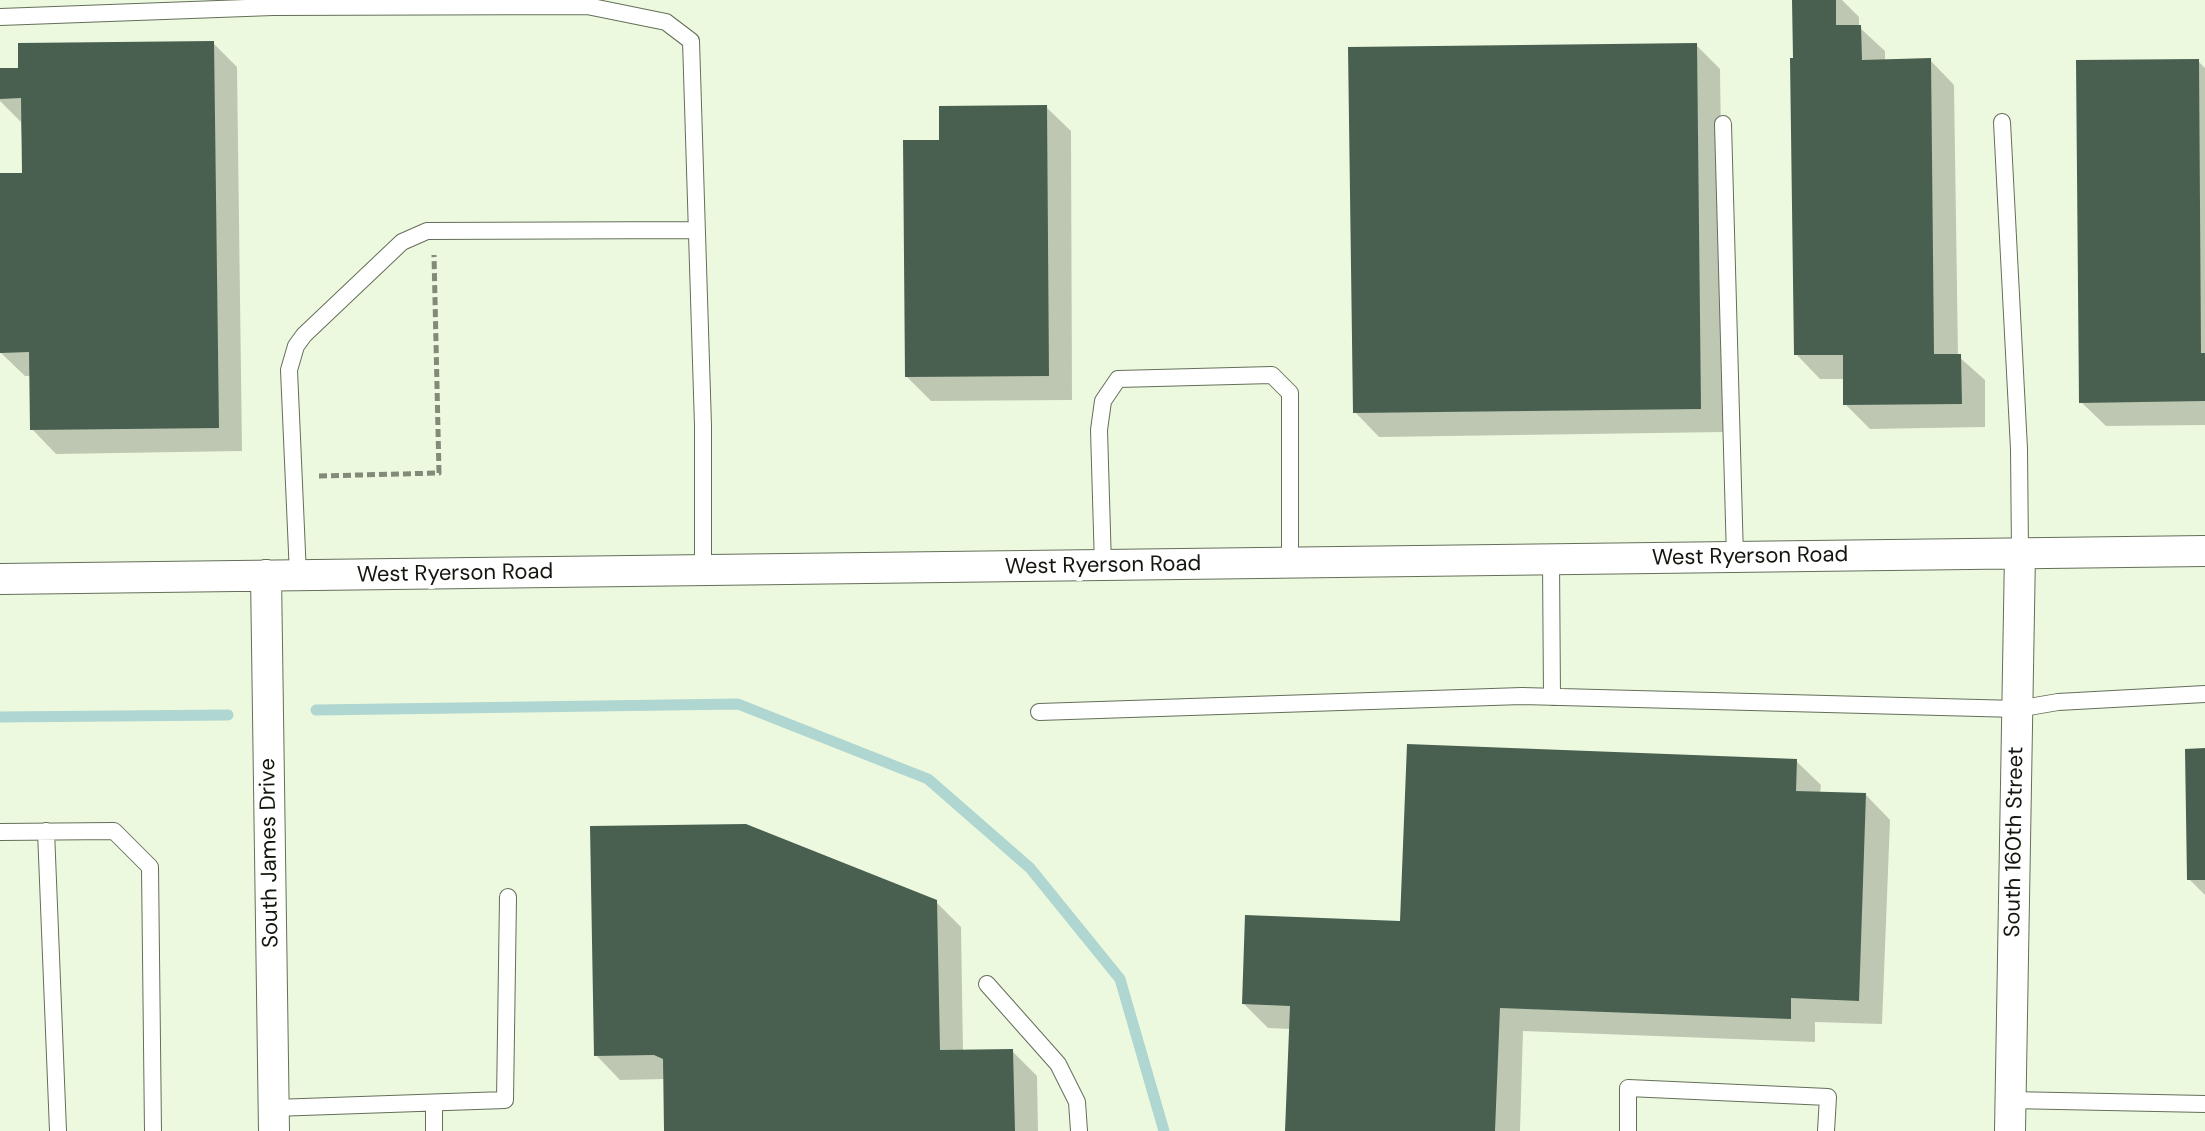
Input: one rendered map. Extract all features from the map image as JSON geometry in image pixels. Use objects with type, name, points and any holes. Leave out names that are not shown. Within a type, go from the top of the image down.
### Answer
[{"type":"street","name":"West Ryerson Road","points":[[0,579],[2205,551]]},
{"type":"street","name":"South 160th Street","points":[[2010,1131],[2020,553]]},
{"type":"street","name":"South James Drive","points":[[266,575],[274,1120]]},
{"type":"lane","points":[[0,17],[273,7],[587,6],[666,22],[691,41],[703,426],[703,571]]},
{"type":"lane","points":[[2002,122],[2019,449],[2020,553]]},
{"type":"lane","points":[[1723,124],[1735,558]]},
{"type":"lane","points":[[298,575],[289,370],[296,346],[402,242],[427,231],[696,230]]},
{"type":"lane","points":[[1103,566],[1099,430],[1103,401],[1118,379],[1272,375],[1290,393],[1290,564]]},
{"type":"lane","points":[[1551,561],[1552,697]]},
{"type":"lane","points":[[1039,712],[1522,696],[2017,709],[2058,702],[2205,694]]},
{"type":"lane","points":[[46,831],[58,1131]]},
{"type":"lane","points":[[0,832],[114,831],[150,867],[153,1131]]},
{"type":"lane","points":[[274,1120],[434,1103],[505,1100],[508,897]]},
{"type":"lane","points":[[987,984],[1058,1064],[1077,1102],[1079,1131]]},
{"type":"lane","points":[[1628,1131],[1628,1088],[1828,1097],[1826,1131]]},
{"type":"lane","points":[[2010,1100],[2205,1104]]},
{"type":"lane","points":[[434,1103],[434,1131]]},
{"type":"path","points":[[294,477],[439,473],[434,231]]},
{"type":"building","points":[[1792,0],[1836,0],[1836,25],[1861,25],[1862,60],[1931,58],[1934,354],[1961,354],[1962,404],[1843,405],[1843,355],[1794,355]]},
{"type":"building","points":[[214,41],[219,428],[30,430],[29,352],[0,353],[0,173],[22,173],[21,98],[0,99],[0,68],[18,68],[18,43]]},
{"type":"building","points":[[1697,43],[1701,409],[1353,413],[1348,47]]},
{"type":"building","points":[[2199,59],[2201,353],[2205,353],[2205,401],[2079,403],[2076,60]]},
{"type":"building","points":[[1047,105],[1049,376],[905,377],[903,140],[939,140],[939,106]]},
{"type":"building","points":[[1407,744],[1797,759],[1796,791],[1866,793],[1859,1001],[1791,998],[1791,1019],[1500,1008],[1495,1131],[1285,1131],[1290,1006],[1242,1004],[1245,915],[1400,921]]},
{"type":"building","points":[[2205,748],[2205,880],[2187,880],[2185,749]]},
{"type":"building","points":[[746,824],[937,900],[940,1050],[1013,1049],[1015,1131],[664,1131],[663,1059],[654,1055],[594,1056],[590,826]]},
{"type":"waterway","points":[[316,710],[738,704],[928,779],[1030,868],[1120,979],[1164,1131]]},
{"type":"waterway","points":[[0,717],[228,715]]}]
